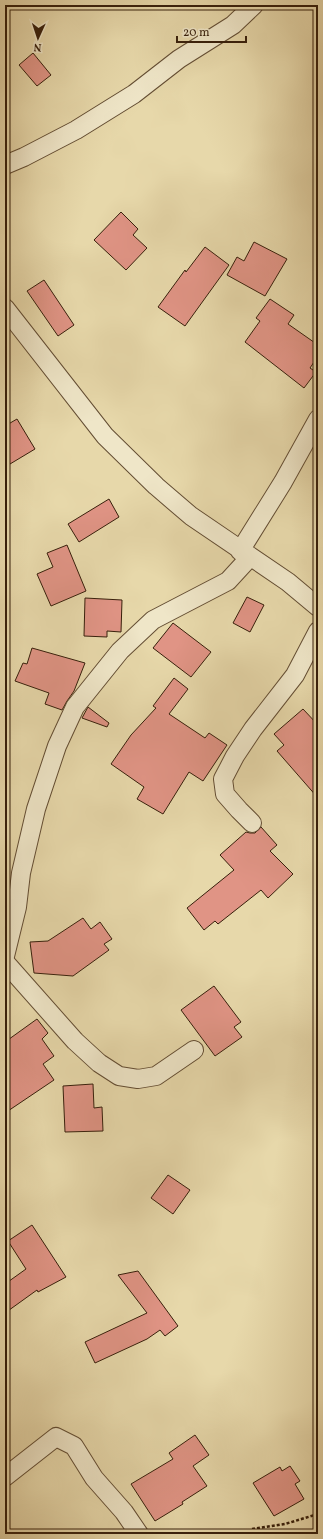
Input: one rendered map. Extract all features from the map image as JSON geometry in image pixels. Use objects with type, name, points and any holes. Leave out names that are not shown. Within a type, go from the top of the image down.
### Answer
[{"type":"street","points":[[5,165],[24,157],[76,130],[134,94],[179,59],[233,25],[254,5]]},
{"type":"street","points":[[5,308],[27,334],[105,436],[156,486],[191,516],[288,582],[318,607]]},
{"type":"street","points":[[5,956],[17,907],[21,873],[36,809],[57,746],[75,707],[120,651],[153,620],[228,582],[245,554],[318,419]]},
{"type":"street","points":[[252,823],[238,810],[225,794],[223,779],[234,756],[253,729],[295,676],[318,631]]},
{"type":"street","points":[[5,962],[75,1041],[98,1063],[119,1076],[138,1079],[156,1076],[194,1050]]},
{"type":"street","points":[[5,1477],[56,1437],[74,1446],[94,1478],[124,1512],[139,1534]]},
{"type":"path","points":[[252,1529],[285,1524],[318,1514]]},
{"type":"building","points":[[33,53],[51,75],[37,86],[19,65]]},
{"type":"building","points":[[121,212],[138,229],[133,235],[147,248],[126,270],[94,240]]},
{"type":"building","points":[[254,242],[287,259],[265,296],[227,275],[237,257],[244,261]]},
{"type":"building","points":[[205,247],[229,265],[185,326],[158,307],[185,270],[186,272]]},
{"type":"building","points":[[44,280],[74,325],[58,336],[27,291]]},
{"type":"building","points":[[270,299],[294,315],[288,324],[318,345],[318,356],[310,368],[316,372],[304,388],[245,342],[260,321],[256,318]]},
{"type":"building","points":[[17,419],[35,449],[5,467],[5,426]]},
{"type":"building","points":[[109,499],[119,517],[79,542],[68,524]]},
{"type":"building","points":[[67,545],[86,591],[51,606],[37,574],[53,567],[47,553]]},
{"type":"building","points":[[247,597],[264,605],[250,632],[233,623]]},
{"type":"building","points":[[85,598],[122,600],[121,632],[107,631],[107,637],[84,636]]},
{"type":"building","points":[[173,623],[211,652],[191,677],[153,648]]},
{"type":"building","points":[[32,648],[85,663],[74,691],[62,710],[45,704],[49,693],[15,681],[23,663],[27,664]]},
{"type":"building","points":[[174,678],[188,689],[169,714],[205,738],[209,733],[227,745],[203,781],[189,772],[163,814],[137,799],[144,787],[111,764],[131,735],[156,708],[153,706]]},
{"type":"building","points":[[88,707],[109,723],[107,727],[82,718]]},
{"type":"building","points":[[303,709],[318,725],[318,798],[277,751],[284,745],[274,734]]},
{"type":"building","points":[[261,827],[277,845],[270,851],[293,874],[268,898],[261,890],[218,924],[215,921],[204,930],[187,908],[234,870],[220,855],[246,832],[255,833]]},
{"type":"building","points":[[83,918],[91,929],[100,922],[112,939],[104,944],[109,950],[73,976],[34,973],[30,942],[48,941]]},
{"type":"building","points":[[214,986],[241,1022],[234,1027],[242,1037],[215,1056],[181,1010]]},
{"type":"building","points":[[37,1019],[48,1033],[42,1039],[54,1056],[43,1064],[54,1080],[5,1113],[5,1042]]},
{"type":"building","points":[[93,1084],[94,1108],[102,1107],[103,1131],[65,1132],[63,1086]]},
{"type":"building","points":[[168,1175],[190,1190],[173,1214],[151,1198]]},
{"type":"building","points":[[32,1225],[66,1277],[38,1292],[37,1290],[5,1313],[5,1284],[26,1269],[8,1241]]},
{"type":"building","points":[[138,1271],[178,1326],[165,1336],[160,1330],[147,1339],[95,1363],[85,1342],[147,1313],[118,1275]]},
{"type":"building","points":[[195,1435],[209,1455],[193,1466],[207,1486],[182,1502],[183,1504],[155,1521],[131,1484],[173,1459],[169,1453]]},
{"type":"building","points":[[290,1466],[300,1481],[295,1484],[304,1499],[274,1516],[253,1483],[280,1467],[282,1471]]}]
